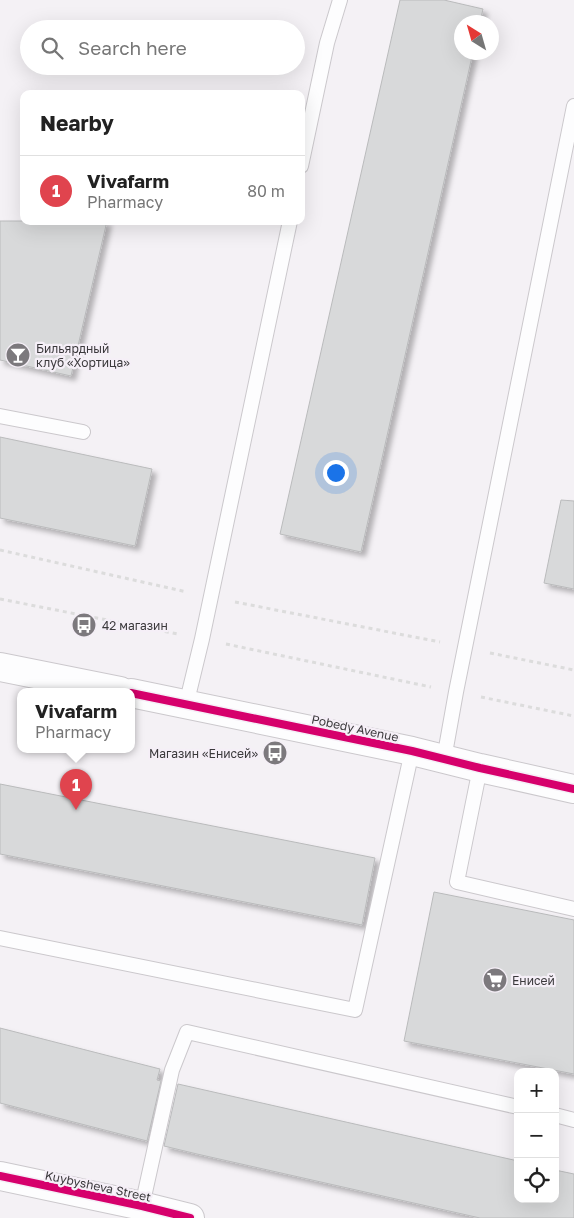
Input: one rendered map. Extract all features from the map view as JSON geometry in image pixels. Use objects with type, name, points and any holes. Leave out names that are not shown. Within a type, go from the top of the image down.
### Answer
[{"type":"street","points":[[0,667],[105,688]]},
{"type":"street","name":"Pobedy Avenue","points":[[135,695],[412,751],[574,789]]},
{"type":"street","name":"Kuybysheva Street","points":[[0,1176],[190,1218]]},
{"type":"lane","points":[[305,147],[327,42],[340,0]]},
{"type":"lane","points":[[444,759],[574,106]]},
{"type":"lane","points":[[186,705],[202,639],[289,225]]},
{"type":"lane","points":[[0,416],[83,432]]},
{"type":"lane","points":[[0,938],[355,1010],[412,751]]},
{"type":"lane","points":[[480,768],[457,882],[574,909]]},
{"type":"lane","points":[[142,1206],[172,1070],[187,1032],[514,1106]]},
{"type":"lane","points":[[559,1116],[574,1120]]},
{"type":"path","points":[[0,550],[211,597],[574,670]]},
{"type":"path","points":[[0,599],[574,716]]},
{"type":"building","points":[[400,0],[444,0],[483,9],[482,15],[454,15],[454,60],[471,60],[361,552],[280,534]]},
{"type":"building","points":[[0,221],[20,221],[20,225],[106,225],[71,376],[0,360]]},
{"type":"building","points":[[0,437],[152,469],[135,546],[0,518]]},
{"type":"building","points":[[561,500],[574,501],[574,589],[544,583]]},
{"type":"building","points":[[0,784],[375,858],[362,925],[0,854]]},
{"type":"building","name":"Енисей","points":[[434,892],[574,920],[574,1074],[559,1071],[559,1068],[543,1068],[404,1041]]},
{"type":"building","points":[[0,1028],[160,1069],[157,1080],[161,1081],[147,1141],[0,1103]]},
{"type":"building","points":[[178,1084],[514,1160],[514,1203],[559,1203],[559,1171],[574,1174],[574,1218],[480,1218],[164,1146]]},
{"type":"cycle path","points":[[135,694],[412,751],[574,789]]},
{"type":"cycle path","points":[[0,1176],[190,1218]]},
{"type":"place","name":"Бильярдный клуб «Хортица»","points":[[18,355]]},
{"type":"place","name":"42 магазин","points":[[84,625]]},
{"type":"place","name":"Магазин «Енисей»","points":[[275,753]]},
{"type":"place","name":"Vivafarm","points":[[76,810]]},
{"type":"place","name":"Енисей","points":[[495,980]]}]
